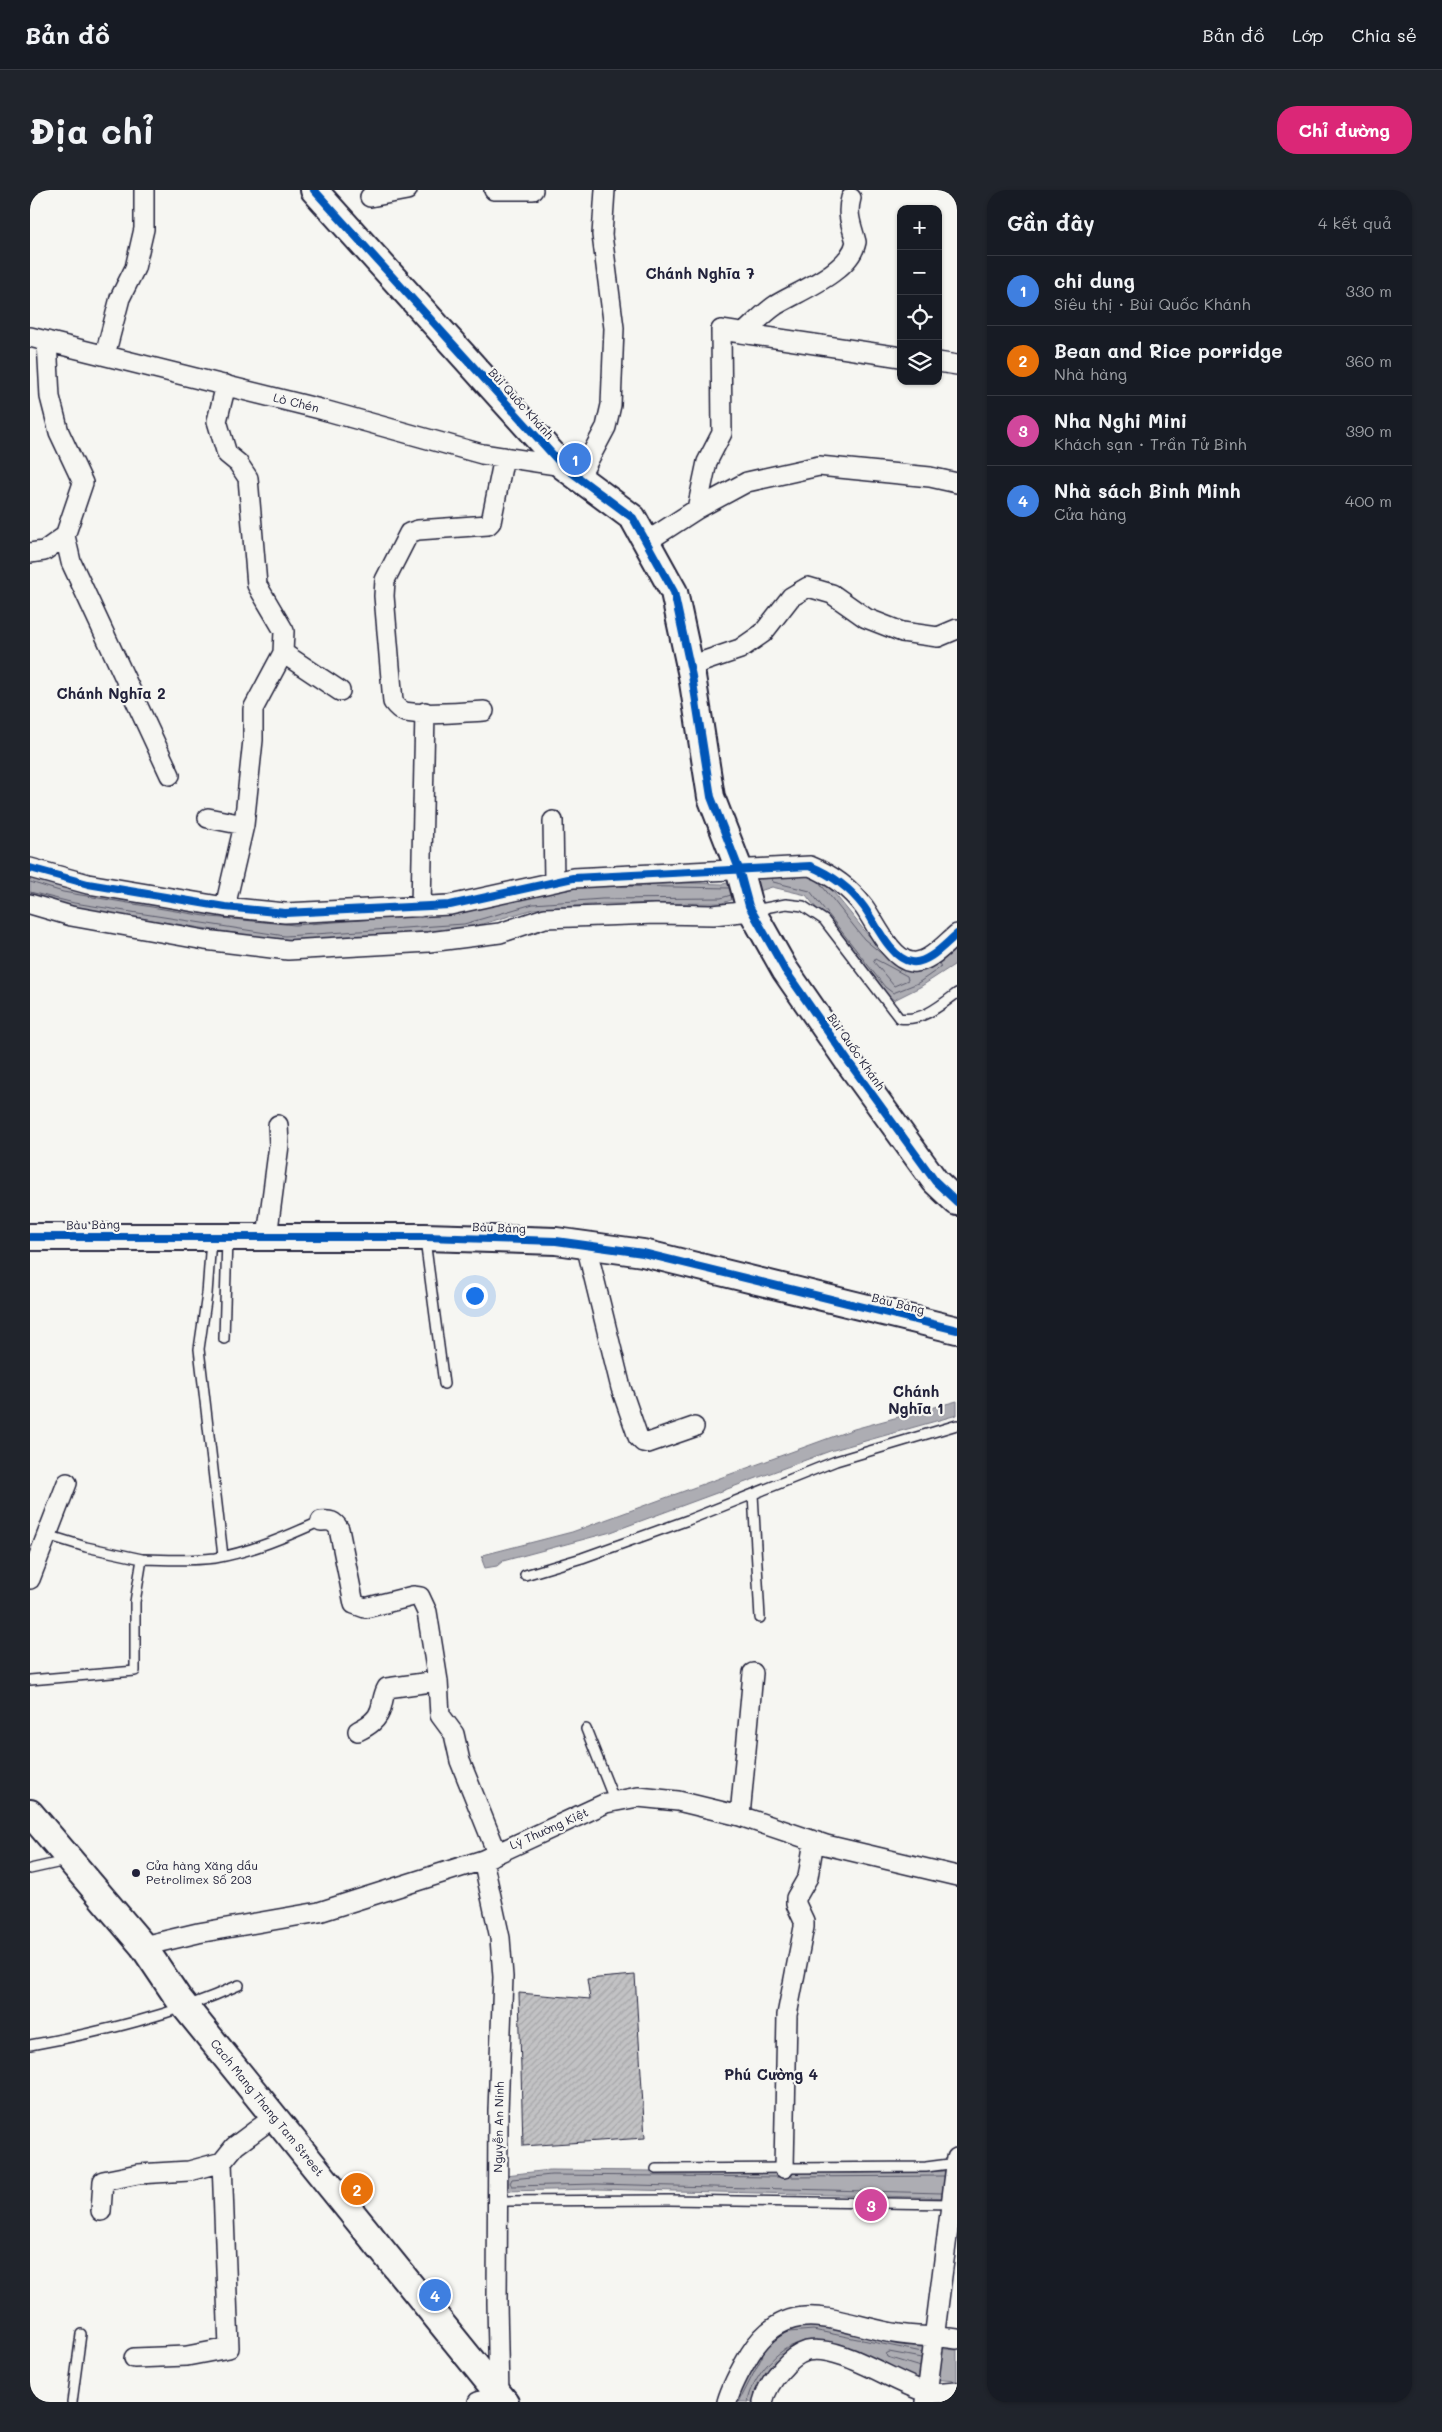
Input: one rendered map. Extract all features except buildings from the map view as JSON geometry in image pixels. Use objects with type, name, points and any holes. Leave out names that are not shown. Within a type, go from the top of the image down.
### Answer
[{"type":"street","points":[[105,355],[120,298],[135,268],[144,229],[144,190]]},
{"type":"street","name":"Bùi Quốc Khánh","points":[[314,190],[571,472],[633,518],[674,592],[690,666],[710,797],[739,872],[750,908],[785,970],[848,1061],[935,1181],[957,1202]]},
{"type":"street","points":[[370,197],[408,190]]},
{"type":"street","points":[[494,190],[533,190]]},
{"type":"street","points":[[571,472],[606,427],[611,405],[614,328],[611,293],[602,235],[605,190]]},
{"type":"street","points":[[744,333],[774,306],[830,274],[845,260],[856,242],[848,208],[851,198]]},
{"type":"street","points":[[697,509],[707,462],[722,433],[721,330],[897,356]]},
{"type":"street","points":[[39,339],[59,432],[84,483],[65,536],[71,562],[170,775]]},
{"type":"street","name":"Lò Chén","points":[[39,339],[226,385],[482,454],[571,472]]},
{"type":"street","points":[[942,363],[957,365]]},
{"type":"street","points":[[225,906],[244,824],[253,740],[253,709],[283,653],[284,631],[257,585],[248,478],[238,463],[227,454],[217,421],[226,385]]},
{"type":"street","points":[[484,711],[404,712],[397,708],[393,702],[384,596],[385,580],[409,533],[418,530],[488,525],[491,522],[504,457]]},
{"type":"street","points":[[646,542],[697,509],[747,482],[819,466],[930,477],[957,483]]},
{"type":"street","points":[[30,553],[44,551],[65,536]]},
{"type":"street","points":[[690,666],[740,650],[763,633],[776,613],[792,597],[808,587],[832,594],[866,618],[902,632],[938,637],[957,629]]},
{"type":"street","points":[[283,653],[340,691]]},
{"type":"street","points":[[420,906],[425,712]]},
{"type":"street","points":[[208,818],[244,824]]},
{"type":"street","points":[[552,820],[554,881]]},
{"type":"street","points":[[30,868],[88,884],[285,914],[450,905],[573,878],[739,872],[810,866],[827,873],[840,882],[865,908],[873,924],[895,952],[912,962],[932,955],[957,934]]},
{"type":"street","points":[[30,904],[81,918],[205,940],[288,950],[429,942],[500,933],[545,918],[586,915],[713,915],[750,908]]},
{"type":"street","points":[[267,1236],[279,1145],[278,1125]]},
{"type":"street","name":"Bàu Bàng","points":[[30,1238],[219,1236],[425,1237],[556,1242],[642,1254],[957,1330]]},
{"type":"street","points":[[586,1245],[619,1379],[638,1438],[643,1442],[648,1442],[694,1427]]},
{"type":"street","points":[[30,1579],[68,1483]]},
{"type":"street","name":"Nguyễn An Ninh","points":[[321,1521],[329,1520],[335,1523],[339,1529],[354,1604],[365,1608],[413,1596],[420,1597],[423,1600],[427,1612],[438,1681],[440,1715],[454,1734],[460,1761],[490,1856],[503,1977],[498,2111],[497,2303],[494,2400]]},
{"type":"street","points":[[740,1816],[753,1673]]},
{"type":"street","points":[[358,1731],[372,1723],[381,1710],[383,1695],[388,1688],[438,1681]]},
{"type":"street","name":"Lý Thường Kiệt","points":[[143,1946],[198,1933],[319,1912],[490,1856],[552,1827],[615,1802],[638,1796],[678,1801],[740,1816],[814,1841],[957,1876]]},
{"type":"street","name":"Cach Mang Thang Tam Street","points":[[30,1813],[143,1946],[185,2007],[274,2117],[494,2400]]},
{"type":"street","points":[[784,2168],[787,2015],[804,1927],[804,1921],[796,1904],[796,1898],[808,1877],[814,1841]]},
{"type":"street","points":[[101,2211],[103,2181],[138,2174],[189,2171],[222,2162],[235,2146],[274,2117]]},
{"type":"street","points":[[134,2358],[187,2356],[229,2348],[222,2162]]},
{"type":"street","points":[[927,2393],[955,2204],[956,2163]]},
{"type":"street","points":[[727,2402],[743,2366],[758,2342],[772,2326],[788,2319],[806,2316],[831,2319],[895,2334],[957,2339]]},
{"type":"street","points":[[763,2402],[765,2393],[773,2378],[791,2359],[813,2351],[845,2358],[927,2393],[957,2392]]},
{"type":"lane","points":[[750,908],[786,904],[803,906],[824,920],[899,1018],[908,1020],[920,1017],[957,993]]},
{"type":"lane","points":[[219,1236],[224,1339]]},
{"type":"lane","points":[[219,1236],[207,1294],[199,1349],[223,1556]]},
{"type":"lane","points":[[425,1237],[444,1384]]},
{"type":"lane","points":[[524,1575],[591,1555],[836,1461],[957,1425]]},
{"type":"lane","points":[[753,1494],[760,1618]]},
{"type":"lane","points":[[48,1535],[142,1559],[185,1560],[223,1556],[292,1534],[321,1521]]},
{"type":"lane","points":[[30,1680],[135,1671],[135,1602],[142,1559]]},
{"type":"lane","points":[[586,1729],[615,1802]]},
{"type":"lane","points":[[30,1869],[69,1860]]},
{"type":"lane","points":[[30,2045],[130,2024],[185,2007],[239,1986]]},
{"type":"lane","points":[[656,2169],[926,2166],[956,2163]]},
{"type":"lane","points":[[498,2201],[669,2200],[955,2204]]},
{"type":"lane","points":[[72,2402],[81,2334]]},
{"type":"water","points":[[788,869],[817,872],[868,935],[886,951],[912,966],[957,943],[957,963],[920,987],[894,1000],[881,990],[806,895],[772,887],[722,903],[602,904],[534,909],[465,929],[285,941],[73,908],[30,896],[30,877],[64,887],[212,912],[632,881],[723,884]]},
{"type":"water","points":[[957,1401],[957,1415],[830,1451],[611,1532],[503,1561],[497,1566],[485,1568],[482,1560],[483,1555],[572,1532],[854,1429]]},
{"type":"water","points":[[550,2170],[855,2173],[957,2171],[957,2198],[597,2189],[504,2191],[506,2175]]},
{"type":"water","points":[[814,2325],[919,2347],[957,2350],[957,2381],[914,2378],[787,2352],[771,2367],[753,2402],[734,2402],[759,2351],[782,2328]]},
{"type":"cycle path","points":[[314,190],[563,466],[633,518],[674,592],[692,676],[711,797],[739,869],[749,906],[785,970],[848,1061],[935,1181],[957,1202]]},
{"type":"cycle path","points":[[30,868],[88,884],[225,907],[285,913],[450,905],[573,878],[810,866],[847,888],[864,907],[890,948],[904,960],[912,962],[924,960],[957,934]]},
{"type":"cycle path","points":[[30,1237],[425,1237],[556,1241],[643,1253],[957,1330]]},
{"type":"place","name":"chi dung","points":[[575,459]]},
{"type":"place","name":"Cửa hàng Xăng dầu Petrolimex Số 203","points":[[136,1873]]},
{"type":"place","name":"Bean and Rice porridge","points":[[357,2189]]},
{"type":"place","name":"Nha Nghi Mini","points":[[871,2205]]},
{"type":"place","name":"Nhà sách Bình Minh","points":[[435,2295]]},
{"type":"district","name":"Chánh Nghĩa 7","points":[[700,274]]},
{"type":"district","name":"Chánh Nghĩa 2","points":[[111,694]]},
{"type":"district","name":"Chánh Nghĩa 1","points":[[916,1400]]},
{"type":"district","name":"Phú Cường 4","points":[[771,2075]]}]
